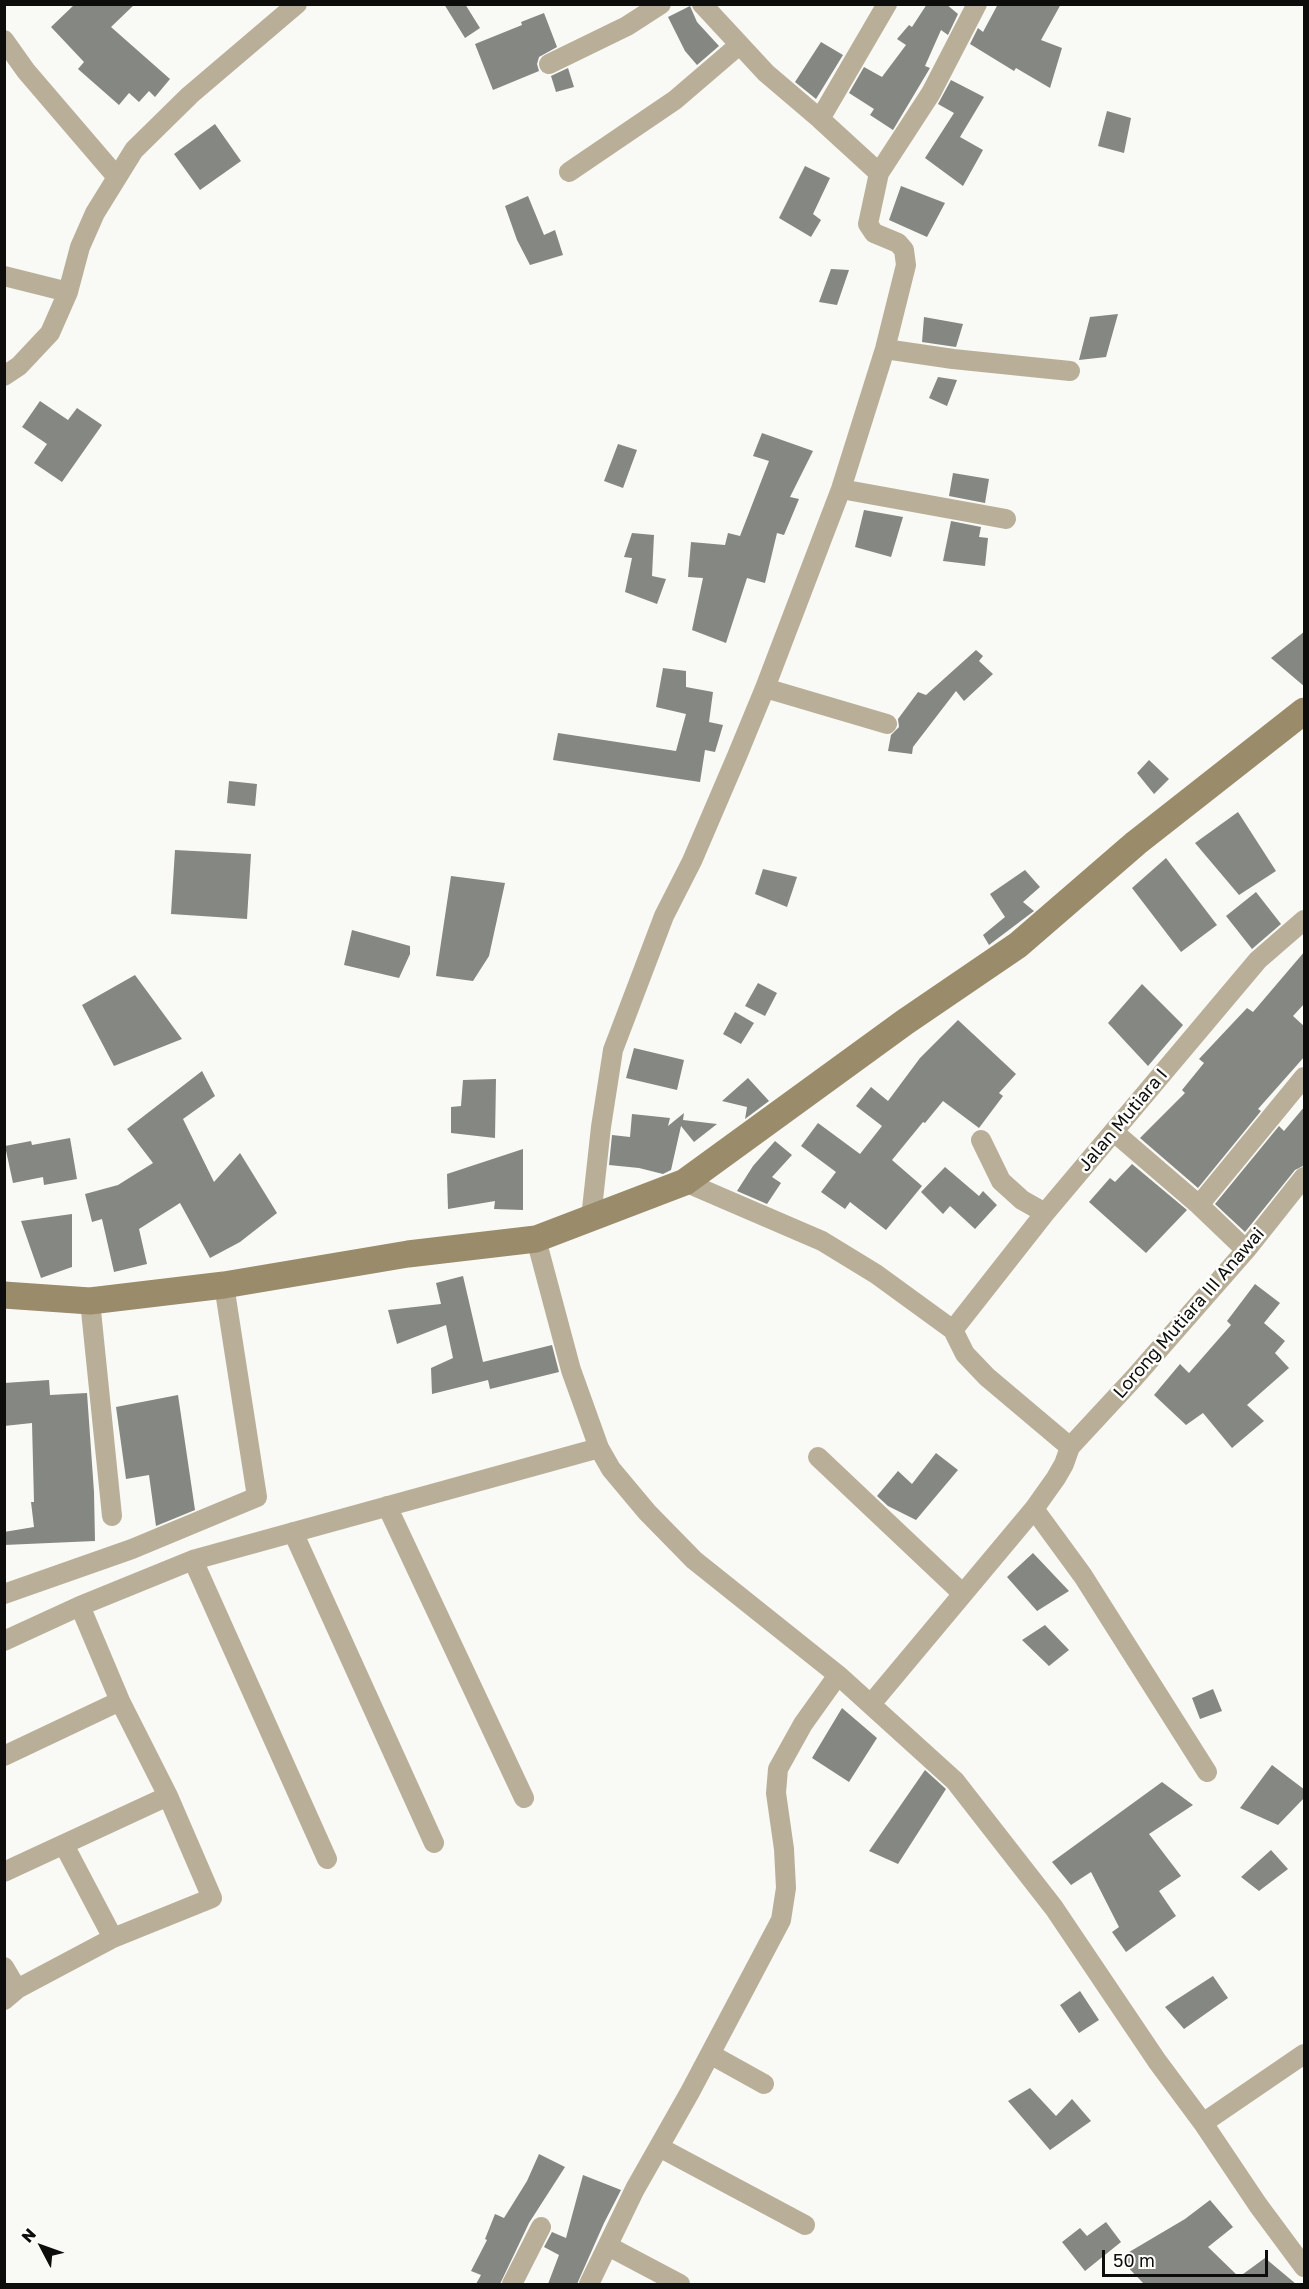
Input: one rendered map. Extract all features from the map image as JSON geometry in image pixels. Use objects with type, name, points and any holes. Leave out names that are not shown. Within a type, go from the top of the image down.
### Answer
[{"type":"street","points":[[549,64],[627,26],[661,4]]},
{"type":"street","points":[[702,4],[766,74],[879,173]]},
{"type":"street","points":[[820,119],[887,4]]},
{"type":"street","points":[[591,1218],[613,1050],[664,915],[692,861],[765,688],[841,489],[885,349],[906,265],[904,250],[898,243],[874,233],[868,224],[879,173],[931,93],[977,4]]},
{"type":"street","points":[[4,376],[19,366],[50,333],[68,292],[80,247],[95,213],[134,150],[190,95],[294,5]]},
{"type":"street","points":[[4,40],[26,71],[116,176]]},
{"type":"street","points":[[569,172],[675,100],[738,46]]},
{"type":"street","points":[[4,276],[68,292]]},
{"type":"street","points":[[885,349],[953,359],[1070,371]]},
{"type":"street","points":[[841,489],[1006,519]]},
{"type":"street","points":[[765,688],[887,724]]},
{"type":"street","points":[[4,1296],[90,1300],[224,1285],[408,1254],[536,1239],[685,1182],[905,1022],[1018,945],[1136,843],[1305,711]]},
{"type":"street","name":"Jalan Mutiara I","points":[[953,1330],[1045,1213],[1258,960],[1305,920]]},
{"type":"street","points":[[1199,1205],[1305,1077]]},
{"type":"street","points":[[1114,1132],[1199,1205],[1246,1250]]},
{"type":"street","points":[[981,1140],[1001,1181],[1022,1200],[1045,1213]]},
{"type":"street","name":"Lorong Mutiara III Anawai","points":[[871,1704],[1034,1509],[1064,1464],[1070,1447],[1246,1250],[1305,1177]]},
{"type":"street","points":[[685,1182],[822,1241],[876,1274],[953,1330],[965,1354],[987,1377],[1070,1447]]},
{"type":"street","points":[[536,1239],[572,1370],[598,1448],[611,1469],[647,1512],[694,1560],[838,1675],[955,1781],[1054,1908],[1157,2061],[1203,2123],[1258,2205],[1305,2266]]},
{"type":"street","points":[[4,1594],[132,1550],[257,1497],[224,1285]]},
{"type":"street","points":[[90,1300],[111,1516]]},
{"type":"street","points":[[4,1641],[80,1606],[193,1560],[598,1448]]},
{"type":"street","points":[[818,1457],[963,1594]]},
{"type":"street","points":[[387,1506],[524,1798]]},
{"type":"street","points":[[1034,1509],[1083,1576],[1207,1772]]},
{"type":"street","points":[[293,1532],[434,1843]]},
{"type":"street","points":[[193,1560],[327,1859]]},
{"type":"street","points":[[4,1967],[11,1995],[113,1938],[212,1898],[168,1796],[120,1701],[80,1606]]},
{"type":"street","points":[[589,2284],[635,2189],[781,1920],[786,1888],[784,1849],[776,1793],[778,1769],[803,1724],[838,1675]]},
{"type":"street","points":[[4,1756],[120,1701]]},
{"type":"street","points":[[4,1872],[168,1796]]},
{"type":"street","points":[[64,1845],[113,1938]]},
{"type":"street","points":[[710,2054],[764,2084]]},
{"type":"street","points":[[1203,2123],[1305,2054]]},
{"type":"street","points":[[658,2148],[805,2225]]},
{"type":"street","points":[[512,2284],[540,2227]]},
{"type":"street","points":[[608,2246],[680,2284]]},
{"type":"building","points":[[75,4],[135,4],[111,27],[170,79],[155,97],[149,91],[139,102],[129,93],[119,105],[78,69],[84,62],[51,27]]},
{"type":"building","points":[[444,4],[465,4],[480,28],[465,38]]},
{"type":"building","points":[[927,4],[946,4],[958,14],[948,35],[941,30],[925,66],[930,68],[893,130],[870,115],[874,109],[849,93],[864,67],[882,77],[906,45],[897,39],[909,25],[912,27]]},
{"type":"building","points":[[998,4],[1061,4],[1041,40],[1062,48],[1050,88],[1016,68],[1014,71],[970,44],[978,28],[983,32]]},
{"type":"building","points":[[690,6],[697,22],[719,46],[697,65],[685,51],[668,17]]},
{"type":"building","points":[[544,13],[557,47],[539,57],[537,64],[539,71],[493,90],[475,44],[522,25],[521,22]]},
{"type":"building","points":[[821,42],[843,55],[816,99],[795,82]]},
{"type":"building","points":[[568,68],[574,87],[556,92],[551,76]]},
{"type":"building","points":[[951,80],[984,97],[960,137],[983,150],[963,186],[925,158],[954,113],[938,104]]},
{"type":"building","points":[[1107,111],[1131,118],[1124,153],[1098,146]]},
{"type":"building","points":[[215,124],[241,161],[200,190],[174,154]]},
{"type":"building","points":[[805,166],[830,178],[813,214],[821,220],[811,237],[779,218]]},
{"type":"building","points":[[901,186],[945,203],[927,237],[889,220]]},
{"type":"building","points":[[528,196],[544,235],[555,230],[563,255],[530,265],[517,240],[505,206]]},
{"type":"building","points":[[831,269],[849,270],[837,305],[819,302]]},
{"type":"building","points":[[1118,314],[1106,357],[1079,360],[1090,317]]},
{"type":"building","points":[[924,317],[963,324],[956,347],[922,342]]},
{"type":"building","points":[[938,377],[957,380],[947,406],[929,398]]},
{"type":"building","points":[[40,401],[68,420],[77,408],[102,425],[62,482],[34,463],[47,444],[22,427]]},
{"type":"building","points":[[762,433],[813,451],[790,497],[799,499],[784,535],[777,533],[765,583],[747,578],[726,643],[692,630],[703,578],[688,577],[691,542],[725,545],[728,533],[740,536],[769,461],[753,456]]},
{"type":"building","points":[[618,444],[637,450],[623,488],[604,481]]},
{"type":"building","points":[[953,473],[989,479],[985,503],[949,496]]},
{"type":"building","points":[[864,510],[903,517],[891,557],[855,547]]},
{"type":"building","points":[[951,521],[981,527],[979,537],[988,538],[985,566],[943,561]]},
{"type":"building","points":[[632,533],[654,535],[652,576],[666,579],[657,604],[625,592],[632,558],[624,557]]},
{"type":"building","points":[[1305,631],[1305,687],[1271,658]]},
{"type":"building","points":[[976,650],[983,656],[979,661],[993,674],[964,701],[956,691],[913,747],[912,754],[888,751],[891,735],[899,727],[898,719],[918,692],[926,695]]},
{"type":"building","points":[[663,668],[686,671],[686,687],[713,692],[709,722],[723,725],[715,752],[705,750],[700,782],[553,760],[558,733],[676,751],[686,714],[656,707]]},
{"type":"building","points":[[1149,760],[1169,779],[1154,794],[1137,773]]},
{"type":"building","points":[[229,781],[257,784],[255,806],[227,803]]},
{"type":"building","points":[[1238,812],[1276,871],[1239,895],[1195,843]]},
{"type":"building","points":[[175,850],[251,854],[247,919],[171,914]]},
{"type":"building","points":[[1166,858],[1217,925],[1181,952],[1132,888]]},
{"type":"building","points":[[763,869],[797,877],[787,907],[755,894]]},
{"type":"building","points":[[1025,870],[1040,887],[1023,902],[1034,911],[989,945],[983,935],[1005,917],[990,894]]},
{"type":"building","points":[[451,876],[505,883],[489,956],[473,981],[436,976]]},
{"type":"building","points":[[1256,892],[1281,924],[1252,949],[1226,916]]},
{"type":"building","points":[[352,930],[410,946],[410,954],[399,978],[344,965]]},
{"type":"building","points":[[1305,951],[1305,1003],[1293,1016],[1305,1027],[1305,1056],[1258,1109],[1261,1111],[1198,1188],[1140,1138],[1185,1093],[1182,1090],[1204,1063],[1199,1059],[1247,1008],[1253,1012]]},
{"type":"building","points":[[135,975],[182,1039],[114,1066],[82,1005]]},
{"type":"building","points":[[758,983],[777,993],[765,1016],[745,1006]]},
{"type":"building","points":[[1142,984],[1183,1025],[1148,1066],[1108,1023]]},
{"type":"building","points":[[735,1012],[754,1023],[741,1044],[723,1034]]},
{"type":"building","points":[[958,1020],[1016,1074],[999,1093],[1003,1096],[979,1128],[943,1101],[925,1123],[923,1122],[892,1160],[922,1186],[886,1230],[850,1202],[845,1209],[821,1192],[836,1172],[801,1146],[818,1123],[860,1154],[882,1126],[856,1106],[871,1087],[888,1101],[920,1058]]},
{"type":"building","points":[[634,1048],[684,1060],[677,1090],[626,1078]]},
{"type":"building","points":[[202,1071],[215,1096],[183,1119],[214,1182],[240,1153],[277,1213],[240,1242],[210,1258],[180,1203],[139,1229],[147,1264],[114,1272],[102,1219],[92,1222],[85,1194],[118,1185],[153,1163],[127,1129]]},
{"type":"building","points":[[748,1078],[769,1101],[745,1119],[747,1107],[722,1101]]},
{"type":"building","points":[[496,1079],[495,1138],[451,1133],[451,1107],[461,1106],[463,1080]]},
{"type":"building","points":[[1305,1106],[1305,1165],[1295,1170],[1245,1232],[1215,1204],[1279,1126],[1284,1131]]},
{"type":"building","points":[[684,1113],[683,1120],[717,1124],[694,1142],[681,1126],[671,1170],[663,1174],[639,1168],[609,1165],[612,1135],[630,1137],[632,1114],[670,1118],[668,1126]]},
{"type":"building","points":[[70,1138],[77,1179],[44,1185],[43,1177],[13,1183],[5,1146],[31,1141],[32,1145]]},
{"type":"building","points":[[775,1141],[792,1155],[772,1177],[781,1183],[767,1204],[737,1191],[753,1166]]},
{"type":"building","points":[[523,1149],[523,1210],[494,1209],[495,1201],[448,1209],[447,1174]]},
{"type":"building","points":[[1132,1164],[1187,1210],[1146,1253],[1089,1202],[1110,1178],[1115,1182]]},
{"type":"building","points":[[945,1167],[979,1196],[983,1191],[997,1205],[975,1229],[950,1206],[943,1214],[921,1192]]},
{"type":"building","points":[[72,1214],[72,1267],[41,1278],[21,1221]]},
{"type":"building","points":[[463,1276],[483,1362],[552,1345],[559,1372],[490,1389],[488,1380],[432,1394],[431,1368],[453,1358],[446,1325],[397,1344],[388,1310],[441,1304],[436,1283]]},
{"type":"building","points":[[1255,1284],[1280,1303],[1264,1323],[1285,1341],[1275,1353],[1289,1368],[1247,1405],[1264,1421],[1232,1448],[1203,1413],[1186,1425],[1154,1395],[1180,1364],[1189,1373],[1231,1325],[1227,1321]]},
{"type":"building","points":[[49,1380],[50,1395],[87,1393],[95,1541],[4,1545],[4,1532],[34,1527],[31,1502],[34,1502],[32,1423],[4,1426],[4,1383]]},
{"type":"building","points":[[178,1395],[195,1510],[156,1526],[149,1475],[126,1479],[116,1407]]},
{"type":"building","points":[[936,1453],[958,1470],[916,1520],[888,1506],[877,1496],[898,1471],[912,1484]]},
{"type":"building","points":[[1033,1553],[1069,1591],[1037,1611],[1007,1577]]},
{"type":"building","points":[[1045,1625],[1069,1650],[1049,1666],[1022,1640]]},
{"type":"building","points":[[1213,1689],[1222,1711],[1200,1719],[1192,1698]]},
{"type":"building","points":[[842,1708],[877,1738],[849,1782],[812,1758]]},
{"type":"building","points":[[1272,1765],[1305,1790],[1305,1797],[1278,1825],[1240,1808]]},
{"type":"building","points":[[925,1770],[946,1789],[898,1864],[869,1851]]},
{"type":"building","points":[[1162,1782],[1193,1805],[1149,1834],[1181,1876],[1159,1891],[1176,1916],[1126,1952],[1112,1932],[1119,1927],[1091,1872],[1071,1885],[1052,1862]]},
{"type":"building","points":[[1271,1850],[1288,1869],[1259,1891],[1241,1877]]},
{"type":"building","points":[[1213,1976],[1228,1998],[1184,2029],[1165,2007]]},
{"type":"building","points":[[1080,1991],[1099,2020],[1079,2033],[1060,2005]]},
{"type":"building","points":[[1030,2088],[1056,2116],[1072,2099],[1091,2121],[1050,2150],[1008,2101]]},
{"type":"building","points":[[539,2154],[565,2167],[529,2223],[500,2284],[476,2284],[481,2275],[471,2271],[487,2240],[485,2239],[495,2214],[504,2218],[527,2181]]},
{"type":"building","points":[[583,2175],[621,2190],[577,2284],[548,2284],[559,2255],[544,2247],[552,2232],[566,2238]]},
{"type":"building","points":[[1210,2200],[1233,2227],[1208,2247],[1239,2277],[1265,2258],[1296,2284],[1144,2284],[1119,2258],[1185,2219]]},
{"type":"building","points":[[1106,2222],[1121,2242],[1085,2271],[1062,2242],[1080,2228],[1087,2236]]}]
